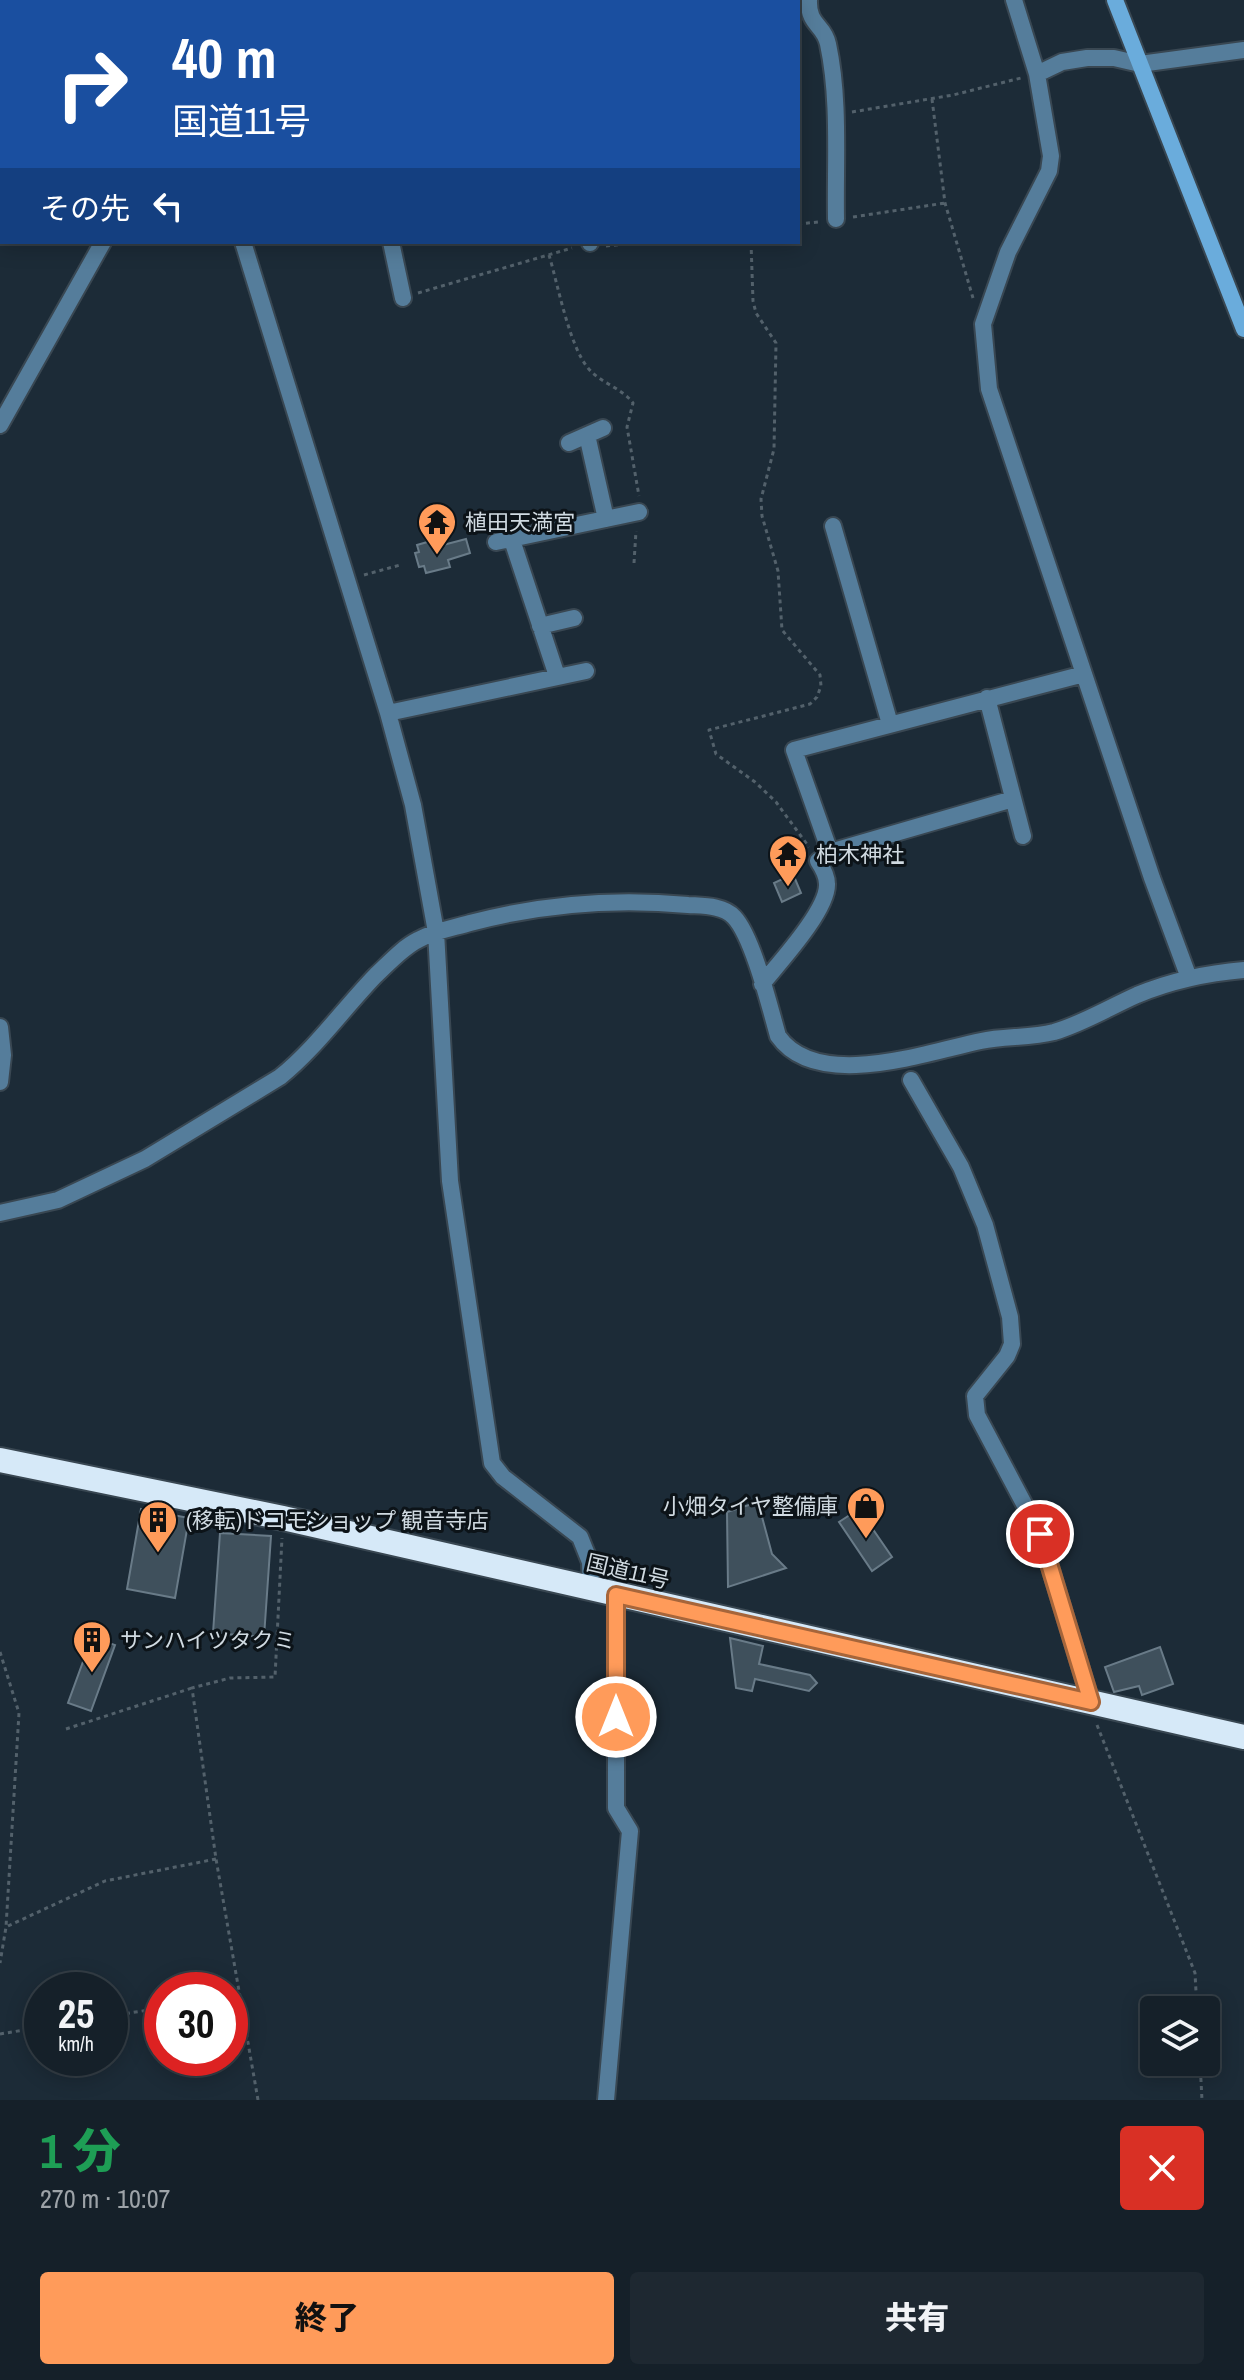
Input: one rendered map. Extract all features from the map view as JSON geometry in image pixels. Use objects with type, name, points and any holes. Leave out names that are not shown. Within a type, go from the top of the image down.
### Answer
[{"type":"highway","name":"国道11号","points":[[0,1460],[283,1518],[1244,1737]]},
{"type":"street","points":[[809,0],[808,14],[827,40],[835,115],[836,219]]},
{"type":"street","points":[[1014,0],[1037,74],[1051,156],[1049,171],[1008,252],[983,324],[989,389],[1189,978]]},
{"type":"street","points":[[1115,0],[1244,329]]},
{"type":"street","points":[[1037,74],[1062,62],[1087,58],[1114,58],[1140,64],[1244,50]]},
{"type":"street","points":[[0,425],[102,244]]},
{"type":"street","points":[[244,244],[388,713],[413,805],[436,932],[450,1181],[492,1463],[503,1477],[580,1537],[590,1562],[591,1589]]},
{"type":"street","points":[[391,244],[403,298]]},
{"type":"street","points":[[569,443],[603,428]]},
{"type":"street","points":[[587,435],[606,519]]},
{"type":"street","points":[[557,676],[540,626],[504,541],[639,512]]},
{"type":"street","points":[[833,526],[890,724]]},
{"type":"street","points":[[540,626],[574,618]]},
{"type":"street","points":[[388,713],[586,671]]},
{"type":"street","points":[[762,984],[797,941],[824,899],[827,884],[824,856],[794,750],[1084,674]]},
{"type":"street","points":[[987,698],[1023,836]]},
{"type":"street","points":[[824,856],[1013,799]]},
{"type":"street","points":[[0,1213],[58,1200],[145,1159],[280,1077],[395,956],[417,940],[498,915],[582,903],[635,900],[712,907],[734,917],[755,960],[778,1036],[783,1043],[815,1060],[844,1067],[923,1056],[982,1041],[1054,1032],[1141,993],[1189,978],[1244,970]]},
{"type":"street","points":[[0,1027],[3,1055],[0,1082]]},
{"type":"street","points":[[911,1080],[961,1167],[985,1225],[1005,1293],[1012,1344],[1007,1356],[975,1396],[977,1415],[1040,1534],[1091,1702]]},
{"type":"street","points":[[606,2100],[630,1831],[616,1808],[616,1595]]},
{"type":"path","points":[[835,115],[932,99],[1037,74]]},
{"type":"path","points":[[932,99],[945,203],[983,324]]},
{"type":"path","points":[[800,224],[945,203]]},
{"type":"path","points":[[403,298],[584,244]]},
{"type":"path","points":[[594,244],[601,247],[627,244]]},
{"type":"path","points":[[751,244],[756,313],[776,343],[774,449],[761,499],[762,516],[778,571],[782,630],[816,667],[821,686],[810,704],[709,730],[716,754],[755,782],[824,856]]},
{"type":"path","points":[[549,255],[581,357],[599,378],[629,397],[633,403],[627,427],[639,491],[634,563]]},
{"type":"path","points":[[345,580],[400,565]]},
{"type":"path","points":[[66,1729],[230,1678],[275,1677],[283,1518]]},
{"type":"path","points":[[0,1652],[19,1713],[6,1927],[0,1963]]},
{"type":"path","points":[[192,1688],[216,1859],[236,1972]]},
{"type":"path","points":[[1091,1702],[1097,1729],[1195,1973],[1196,1996]]},
{"type":"path","points":[[6,1927],[105,1881],[216,1859]]},
{"type":"path","points":[[0,2034],[24,2030]]},
{"type":"path","points":[[248,2042],[258,2100]]},
{"type":"path","points":[[1201,2076],[1202,2100]]},
{"type":"building","name":"植田天満宮","points":[[441,538],[443,545],[466,539],[470,553],[448,560],[450,567],[426,573],[424,566],[419,567],[415,553],[419,552],[417,545]]},
{"type":"building","name":"柏木神社","points":[[793,874],[801,893],[782,902],[774,883]]},
{"type":"building","points":[[758,1502],[772,1554],[786,1568],[728,1587],[727,1512]]},
{"type":"building","name":"(移転)ドコモショップ 観音寺店","points":[[141,1509],[189,1518],[175,1598],[127,1589]]},
{"type":"building","name":"小畑タイヤ整備庫","points":[[859,1509],[892,1557],[872,1571],[839,1522]]},
{"type":"building","points":[[220,1533],[271,1536],[264,1637],[213,1633]]},
{"type":"building","name":"サンハイツタクミ","points":[[92,1637],[115,1645],[91,1711],[68,1703]]},
{"type":"building","points":[[730,1638],[763,1646],[759,1664],[810,1675],[817,1683],[809,1691],[755,1679],[752,1691],[736,1688]]},
{"type":"building","points":[[1160,1647],[1173,1684],[1142,1695],[1139,1686],[1114,1692],[1105,1667]]},
{"type":"place","name":"植田天満宮","points":[[437,556]]},
{"type":"place","name":"柏木神社","points":[[788,888]]},
{"type":"place","name":"小畑タイヤ整備庫","points":[[866,1540]]},
{"type":"place","name":"(移転)ドコモショップ 観音寺店","points":[[158,1554]]},
{"type":"place","name":"サンハイツタクミ","points":[[92,1674]]},
{"type":"route","points":[[616,1717],[616,1595],[1091,1702],[1040,1534]]}]
